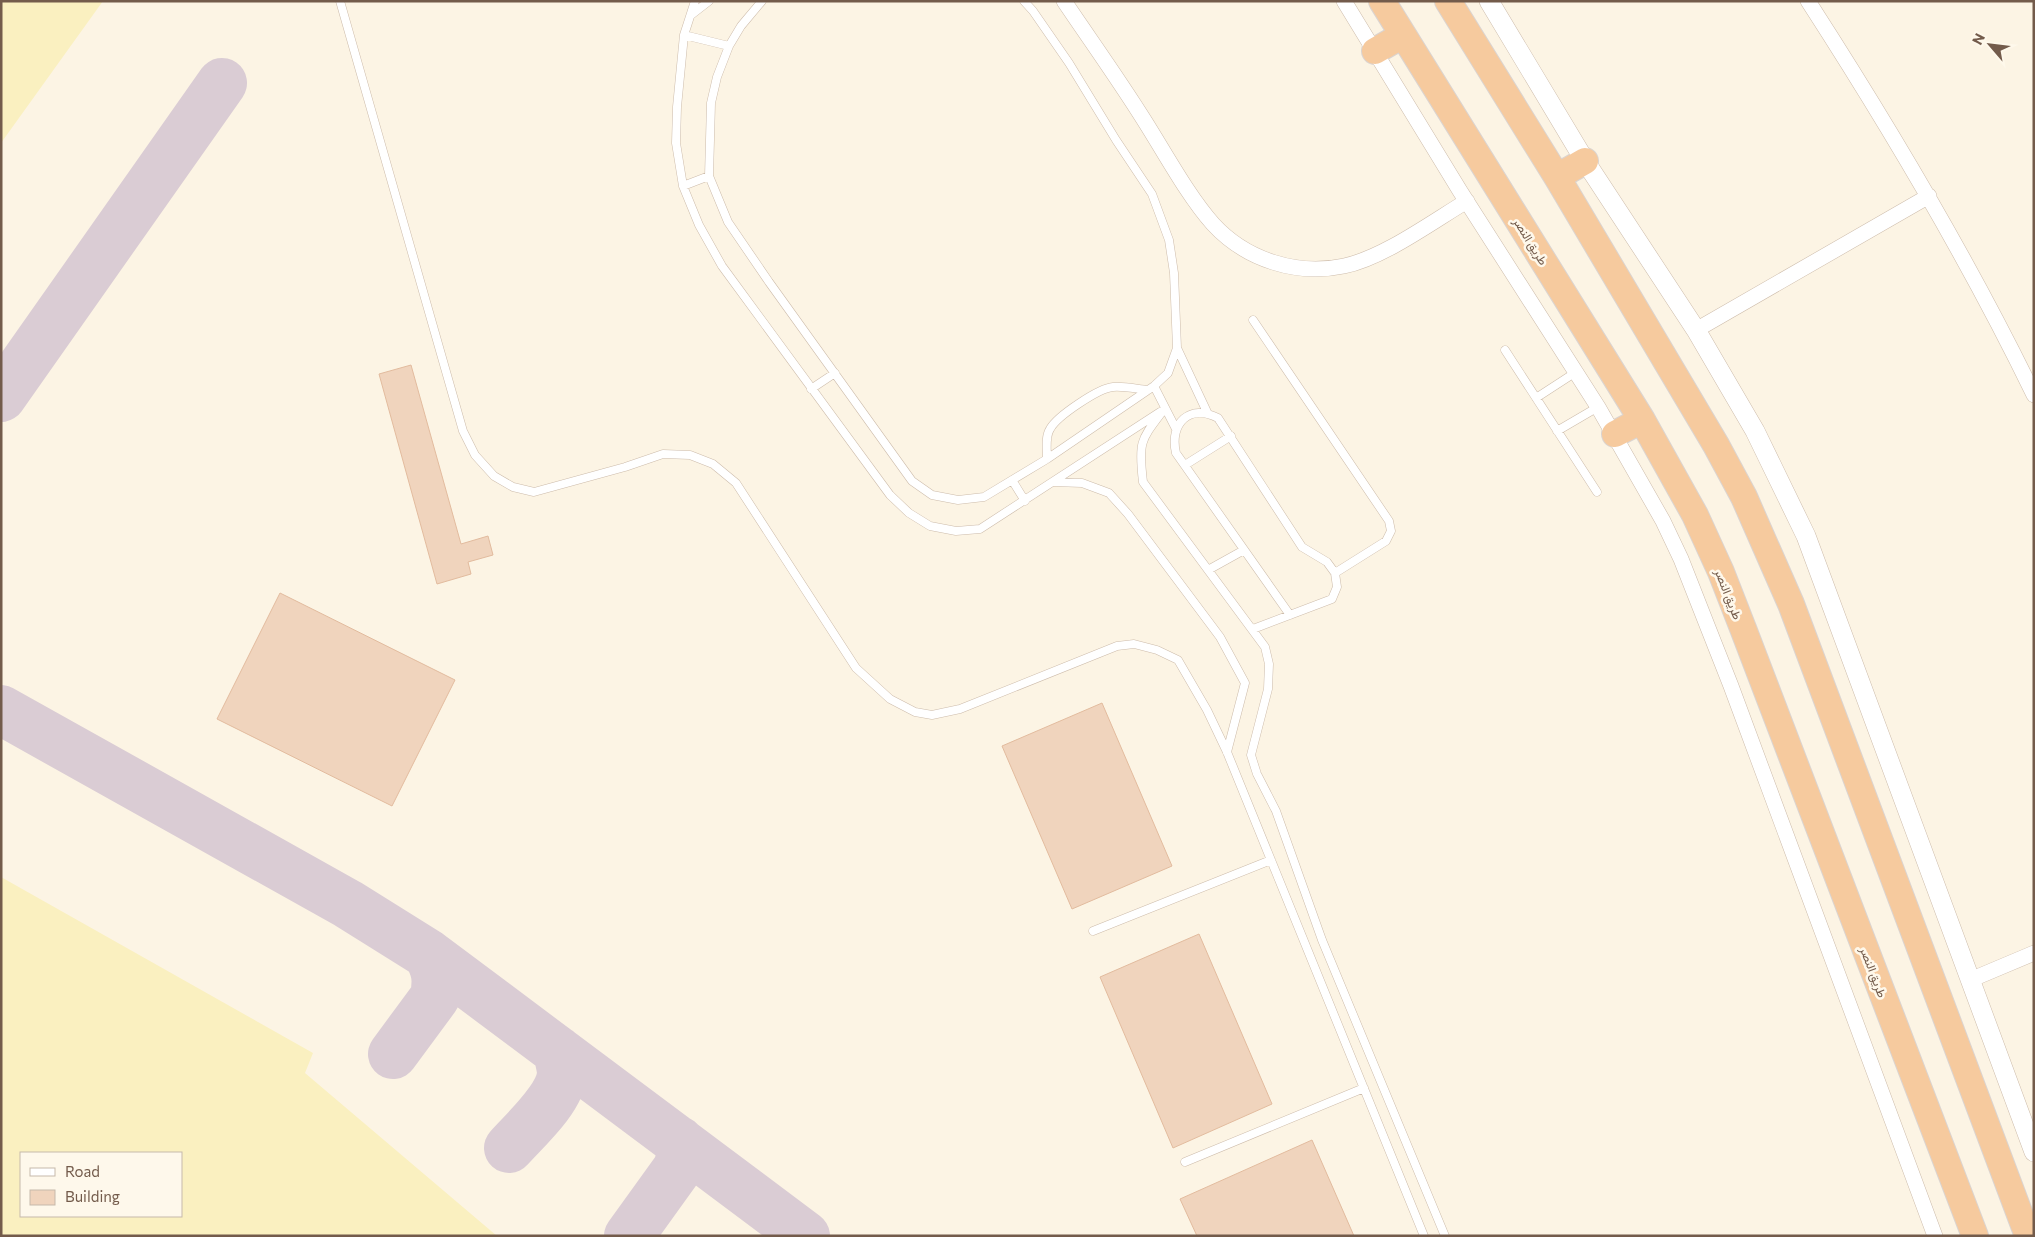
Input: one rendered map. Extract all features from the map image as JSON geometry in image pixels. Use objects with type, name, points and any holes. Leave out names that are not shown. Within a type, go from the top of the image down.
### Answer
[{"type":"highway","name":"طريق النصر","points":[[1382,1],[1642,420],[1695,515],[1721,572],[1975,1236]]},
{"type":"highway","points":[[1448,1],[1556,177],[1716,445],[1768,550],[1791,604],[2028,1236]]},
{"type":"highway","points":[[1375,51],[1403,35]]},
{"type":"highway","points":[[1556,177],[1585,161]]},
{"type":"highway","points":[[1615,434],[1642,420]]},
{"type":"street","points":[[1064,1],[1118,80],[1202,210],[1226,237],[1256,256],[1290,267],[1326,269],[1344,266],[1378,254],[1467,202]]},
{"type":"street","points":[[1344,1],[1467,202],[1615,434],[1663,521],[1681,559],[1731,686],[1935,1236]]},
{"type":"street","points":[[1489,1],[1585,161],[1696,330],[1755,431],[1806,536],[2034,1152]]},
{"type":"street","points":[[1808,1],[1869,96],[1929,196],[2034,395]]},
{"type":"street","points":[[1696,330],[1929,196]]},
{"type":"street","points":[[1970,980],[2034,953]]},
{"type":"lane","points":[[340,1],[463,431],[475,455],[494,476],[513,487],[534,492],[625,467],[663,454],[690,455],[713,464],[736,483],[856,668],[890,699],[915,712],[932,715],[950,711],[1117,646],[1134,644],[1157,650],[1178,660],[1207,710],[1227,752],[1424,1236]]},
{"type":"lane","points":[[695,1],[684,35],[677,107],[676,143],[683,186],[699,226],[722,266],[811,389],[890,496],[908,513],[930,526],[956,531],[980,529],[1166,408]]},
{"type":"lane","points":[[691,15],[709,1]]},
{"type":"lane","points":[[762,1],[741,26],[729,46],[717,76],[711,103],[709,176],[728,222],[912,481],[932,495],[958,500],[984,497],[1047,459],[1151,388],[1168,373],[1177,348],[1174,273],[1169,240],[1152,194],[1069,63],[1024,1]]},
{"type":"lane","points":[[684,35],[729,46]]},
{"type":"lane","points":[[683,186],[709,176]]},
{"type":"lane","points":[[1253,320],[1389,521],[1390,531],[1386,540],[1335,573]]},
{"type":"lane","points":[[1177,348],[1207,412]]},
{"type":"lane","points":[[1505,350],[1597,492]]},
{"type":"lane","points":[[1536,398],[1576,372]]},
{"type":"lane","points":[[811,389],[835,373]]},
{"type":"lane","points":[[1047,459],[1046,442],[1049,430],[1056,421],[1103,389],[1115,387],[1151,388]]},
{"type":"lane","points":[[1151,388],[1166,408],[1176,429]]},
{"type":"lane","points":[[1557,431],[1598,407]]},
{"type":"lane","points":[[1166,408],[1144,436],[1140,448],[1143,482],[1265,647],[1269,664],[1268,689],[1251,756],[1257,774],[1276,811],[1322,940],[1445,1236]]},
{"type":"lane","points":[[1253,630],[1290,616],[1332,599],[1337,587],[1335,573],[1327,562],[1302,546],[1218,418],[1207,412],[1195,413],[1184,419],[1176,429],[1173,441],[1176,453],[1290,616]]},
{"type":"lane","points":[[1185,465],[1231,436]]},
{"type":"lane","points":[[1012,480],[1025,501]]},
{"type":"lane","points":[[1054,482],[1082,483],[1109,493],[1128,514],[1220,637],[1245,683],[1227,752]]},
{"type":"lane","points":[[1208,570],[1244,550]]},
{"type":"lane","points":[[1093,931],[1271,860]]},
{"type":"lane","points":[[1185,1162],[1364,1088]]},
{"type":"sand","points":[[1,1],[103,1],[1,143]]},
{"type":"sand","points":[[1,877],[313,1053],[305,1073],[497,1236],[1,1236]]},
{"type":"building","points":[[411,365],[461,544],[488,536],[493,555],[468,562],[471,574],[437,584],[379,374]]},
{"type":"building","points":[[280,593],[455,680],[392,806],[217,719]]},
{"type":"building","points":[[1102,703],[1172,866],[1072,909],[1002,746]]},
{"type":"building","points":[[1199,934],[1272,1104],[1173,1148],[1100,977]]},
{"type":"building","points":[[1312,1140],[1354,1236],[1197,1236],[1180,1199]]},
{"type":"taxiway","points":[[1,397],[222,83]]},
{"type":"taxiway","points":[[1,710],[348,904],[428,954],[805,1236]]},
{"type":"taxiway","points":[[393,1054],[435,997],[436,975],[428,954]]},
{"type":"taxiway","points":[[509,1148],[541,1114],[555,1094],[562,1074],[558,1051]]},
{"type":"taxiway","points":[[629,1236],[678,1168],[681,1157],[679,1141]]}]
